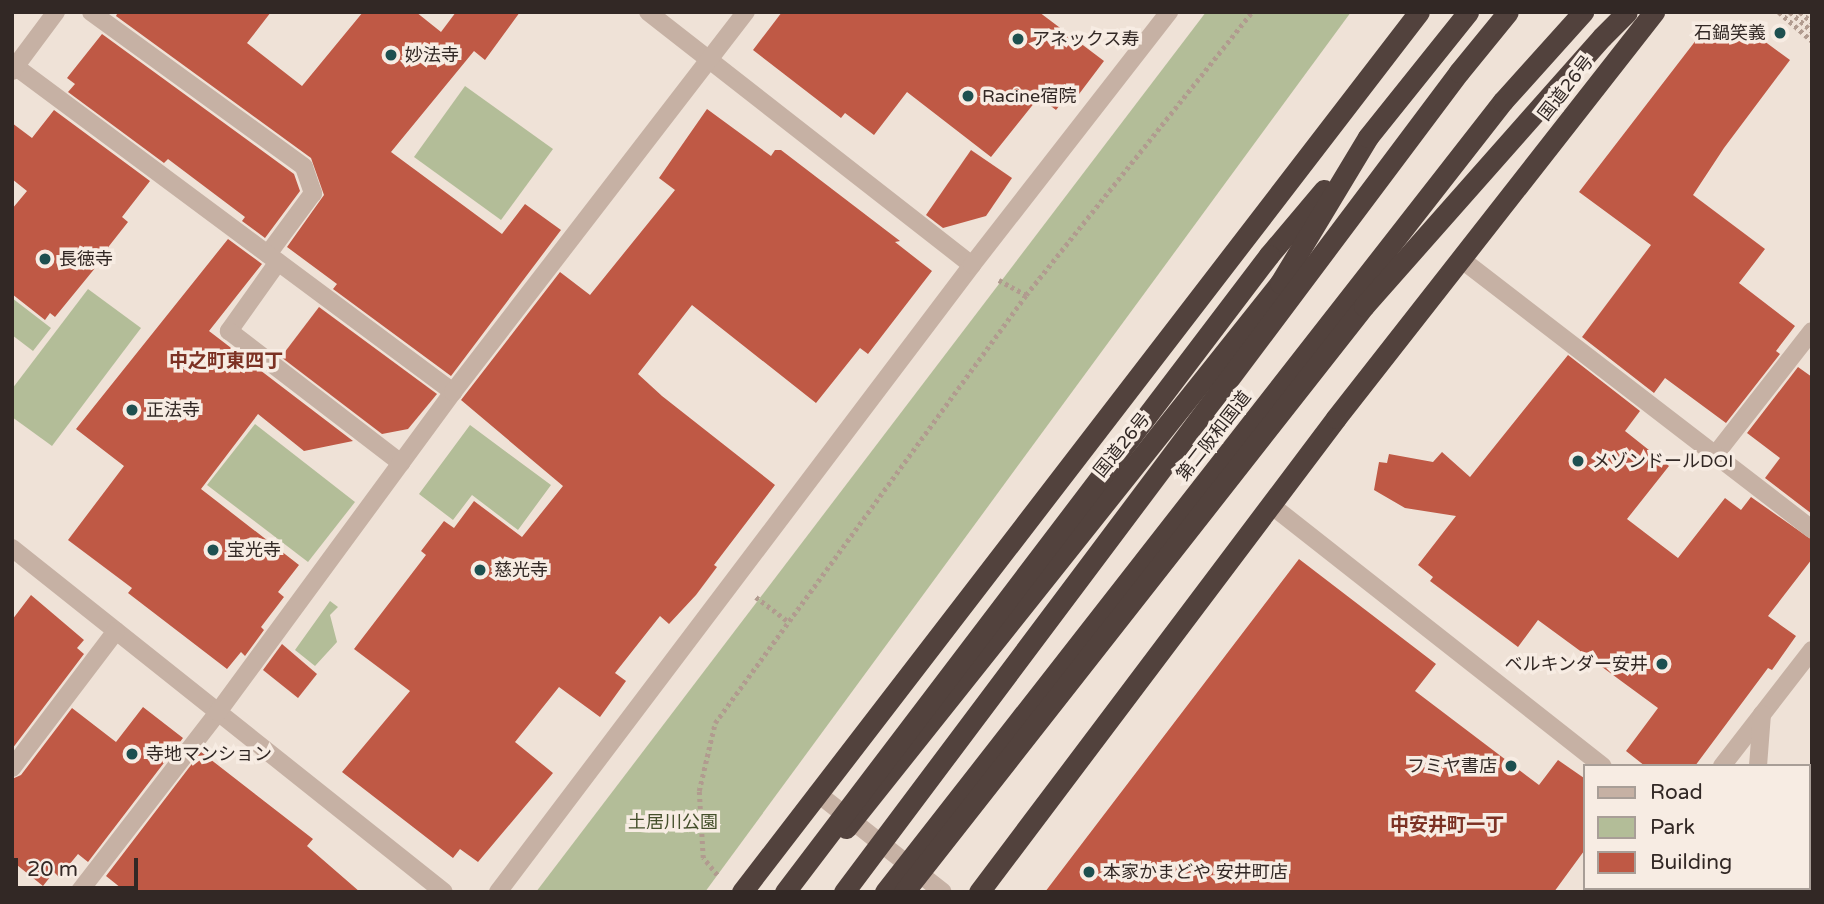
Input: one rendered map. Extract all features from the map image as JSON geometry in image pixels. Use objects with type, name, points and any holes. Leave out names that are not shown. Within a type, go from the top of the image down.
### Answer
[{"type":"highway","points":[[733,888],[817,793],[1419,12]]},
{"type":"highway","name":"国道26号","points":[[793,892],[1280,282],[1368,137],[1468,12]]},
{"type":"highway","name":"第二阪和国道","points":[[844,892],[1459,72],[1508,12]]},
{"type":"highway","name":"第二阪和国道","points":[[885,892],[1495,111],[1583,12]]},
{"type":"highway","points":[[904,892],[1364,306],[1627,12]]},
{"type":"highway","name":"国道26号","points":[[979,892],[1271,505],[1654,12]]},
{"type":"highway","points":[[785,892],[1269,255],[1368,137]]},
{"type":"street","points":[[56,12],[14,69],[453,392]]},
{"type":"street","points":[[91,12],[304,167],[313,193],[229,331],[401,463]]},
{"type":"street","points":[[648,12],[972,265]]},
{"type":"street","points":[[79,892],[218,712],[453,392],[746,12]]},
{"type":"street","points":[[498,892],[972,265],[1169,12]]},
{"type":"street","points":[[1461,259],[1812,529]]},
{"type":"street","points":[[1715,454],[1812,331]]},
{"type":"street","points":[[1271,505],[1600,764]]},
{"type":"street","points":[[12,548],[444,892]]},
{"type":"street","points":[[12,768],[116,631]]},
{"type":"street","points":[[1724,764],[1812,650]]},
{"type":"street","points":[[1758,764],[1762,714]]},
{"type":"street","points":[[817,793],[943,892]]},
{"type":"path","points":[[733,888],[704,858],[699,791],[715,723],[1026,295],[1252,12]]},
{"type":"path","points":[[1779,12],[1812,41]]},
{"type":"path","points":[[1790,12],[1812,31]]},
{"type":"path","points":[[1800,12],[1812,22]]},
{"type":"path","points":[[734,580],[789,622]]},
{"type":"green space","name":"土居川公園","points":[[1206,12],[1351,12],[705,892],[536,892]]},
{"type":"green space","points":[[465,86],[553,149],[501,220],[414,157]]},
{"type":"green space","points":[[88,289],[141,328],[52,446],[12,417],[12,389]]},
{"type":"green space","points":[[12,298],[51,328],[33,351],[12,335]]},
{"type":"green space","points":[[255,424],[355,502],[308,562],[207,485]]},
{"type":"green space","points":[[470,425],[551,485],[518,530],[472,495],[453,520],[419,494]]},
{"type":"green space","points":[[330,601],[338,607],[330,615],[337,642],[315,666],[295,650]]},
{"type":"building","points":[[118,12],[271,12],[247,43],[302,86],[363,12],[416,12],[441,32],[456,12],[520,12],[485,60],[474,51],[391,152],[502,234],[525,204],[561,230],[451,376],[333,289],[337,284],[287,247],[324,195],[311,158],[116,16]]},
{"type":"building","points":[[782,12],[1039,12],[1104,61],[1073,102],[1066,97],[1056,110],[1039,97],[991,157],[907,92],[874,135],[845,113],[841,118],[753,50]]},
{"type":"building","points":[[1745,27],[1790,60],[1724,148],[1693,195],[1765,249],[1739,283],[1795,326],[1776,351],[1780,354],[1726,423],[1665,378],[1654,393],[1582,337],[1651,245],[1579,192],[1700,35]]},
{"type":"building","points":[[102,34],[294,174],[300,191],[265,238],[242,221],[245,217],[168,159],[164,163],[68,92],[75,84],[67,78]]},
{"type":"building","points":[[707,109],[771,156],[775,150],[781,150],[900,241],[895,242],[932,271],[868,354],[860,348],[816,403],[692,305],[638,374],[775,485],[714,565],[717,567],[696,595],[669,624],[660,616],[615,673],[626,681],[600,717],[559,687],[515,742],[553,773],[478,862],[460,849],[453,858],[342,772],[410,691],[354,649],[426,555],[421,551],[444,521],[454,528],[474,501],[522,537],[563,486],[461,400],[560,272],[590,295],[675,190],[659,178]]},
{"type":"building","points":[[54,110],[150,181],[122,217],[128,222],[98,260],[100,262],[55,317],[50,313],[45,320],[12,294],[12,209],[27,191],[12,179],[12,123],[32,138]]},
{"type":"building","points":[[971,150],[1012,178],[986,216],[943,228],[926,215]]},
{"type":"building","points":[[228,239],[262,264],[209,331],[353,441],[304,451],[258,414],[201,489],[299,565],[278,592],[284,597],[261,627],[264,630],[245,656],[241,652],[227,669],[128,593],[132,588],[68,540],[124,466],[76,429]]},
{"type":"building","points":[[319,307],[437,394],[408,429],[382,434],[281,357]]},
{"type":"building","points":[[1568,355],[1640,411],[1625,431],[1669,466],[1627,519],[1678,558],[1725,498],[1741,510],[1751,497],[1812,540],[1812,559],[1768,616],[1796,636],[1772,670],[1768,668],[1696,764],[1642,764],[1626,751],[1658,708],[1538,620],[1518,647],[1430,581],[1433,577],[1418,565],[1456,516],[1405,508],[1374,490],[1379,462],[1387,463],[1389,454],[1433,462],[1442,452],[1470,477]]},
{"type":"building","points":[[1798,367],[1812,377],[1812,514],[1765,478],[1780,458],[1747,433]]},
{"type":"building","points":[[1299,559],[1436,664],[1415,691],[1539,785],[1558,760],[1582,777],[1582,854],[1554,892],[1045,892]]},
{"type":"building","points":[[31,595],[84,640],[77,648],[84,654],[12,749],[12,620]]},
{"type":"building","points":[[282,644],[317,674],[298,698],[263,670]]},
{"type":"building","points":[[143,707],[183,738],[88,862],[78,854],[59,877],[54,872],[43,886],[12,861],[12,779],[21,775],[72,708],[116,742]]},
{"type":"building","points":[[201,752],[313,839],[307,846],[360,892],[126,892],[106,876]]},
{"type":"place","name":"石鍋笑義","points":[[1780,33]]},
{"type":"place","name":"アネックス寿","points":[[1018,39]]},
{"type":"place","name":"妙法寺","points":[[391,55]]},
{"type":"place","name":"Racine宿院","points":[[968,96]]},
{"type":"place","name":"長徳寺","points":[[45,259]]},
{"type":"place","name":"正法寺","points":[[132,410]]},
{"type":"place","name":"メゾンドールDOI","points":[[1578,461]]},
{"type":"place","name":"宝光寺","points":[[213,550]]},
{"type":"place","name":"慈光寺","points":[[480,570]]},
{"type":"place","name":"ベルキンダー安井","points":[[1662,664]]},
{"type":"place","name":"寺地マンション","points":[[132,754]]},
{"type":"place","name":"フミヤ書店","points":[[1511,766]]},
{"type":"place","name":"本家かまどや 安井町店","points":[[1089,872]]},
{"type":"district","name":"中之町東四丁","points":[[226,362]]},
{"type":"district","name":"中安井町一丁","points":[[1447,826]]}]
